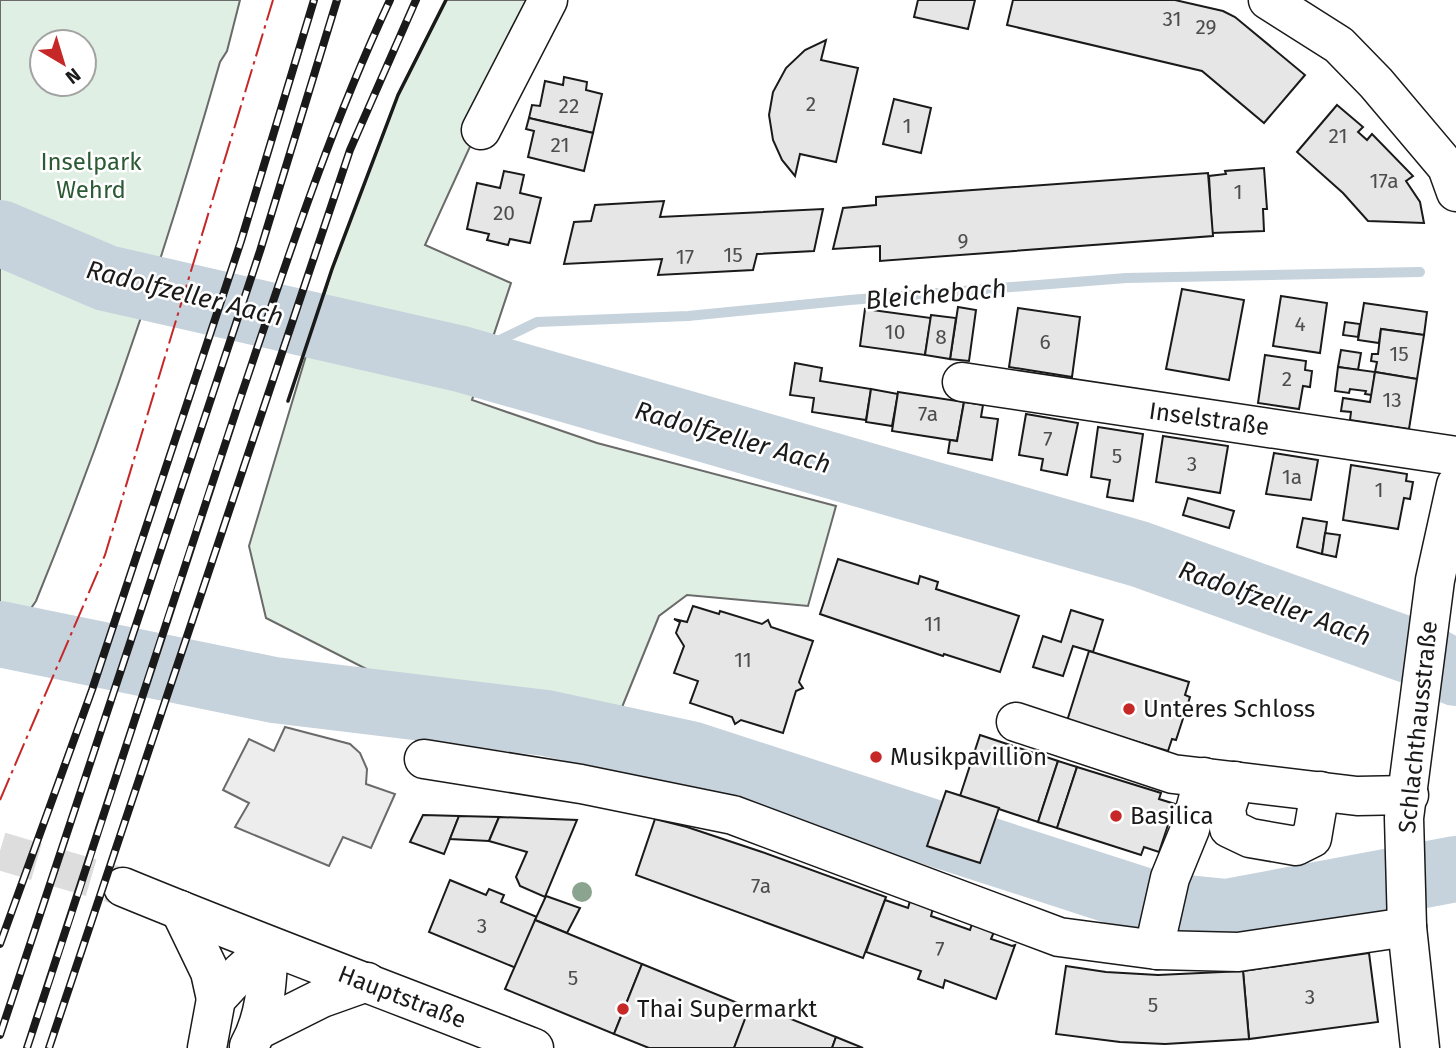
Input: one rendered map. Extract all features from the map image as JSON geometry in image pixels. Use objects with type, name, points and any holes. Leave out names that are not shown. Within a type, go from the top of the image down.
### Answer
[{"type":"street","points":[[481,130],[548,0]]},
{"type":"street","points":[[1268,0],[1339,45],[1376,83],[1447,167],[1456,192]]},
{"type":"street","name":"Inselstraße","points":[[962,382],[1456,456]]},
{"type":"street","name":"Schlachthausstraße","points":[[1420,1048],[1406,915],[1407,806],[1413,737],[1436,580],[1451,535],[1456,485]]},
{"type":"street","points":[[1016,722],[1173,774],[1357,796],[1407,806]]},
{"type":"street","points":[[424,759],[623,804],[733,815],[1059,937],[1158,940],[1238,952],[1406,915]]},
{"type":"street","points":[[1219,779],[1229,828],[1250,838],[1296,846],[1312,838],[1320,791]]},
{"type":"street","points":[[1158,940],[1170,878],[1190,829],[1219,779]]},
{"type":"street","name":"Hauptstraße","points":[[123,887],[269,947],[367,982],[534,1048]]},
{"type":"street","points":[[180,910],[202,954],[216,999],[207,1048]]},
{"type":"street","points":[[216,999],[269,947]]},
{"type":"street","points":[[253,1039],[266,988],[269,947]]},
{"type":"street","points":[[253,1039],[321,998],[367,982]]},
{"type":"green space","name":"Inselpark Wehrd","points":[[0,0],[240,0],[227,51],[220,62],[158,266],[88,468],[36,601],[11,637],[0,634]]},
{"type":"green space","points":[[446,0],[537,0],[425,245],[511,283],[472,400],[597,443],[836,506],[808,606],[687,595],[659,616],[616,722],[388,680],[266,618],[249,546],[332,269],[398,95]]},
{"type":"shaded area","points":[[285,727],[350,744],[360,753],[367,769],[366,784],[395,794],[371,848],[343,837],[329,866],[235,827],[249,803],[223,790],[249,739],[274,751]]},
{"type":"building","points":[[918,0],[975,0],[968,29],[914,17]]},
{"type":"building","points":[[1013,0],[1175,0],[1223,11],[1235,17],[1305,75],[1264,123],[1202,71],[1007,25]]},
{"type":"building","points":[[826,40],[821,60],[858,68],[836,162],[800,154],[795,176],[782,160],[773,140],[769,115],[773,92],[786,68],[805,50]]},
{"type":"building","points":[[564,77],[587,82],[586,90],[602,94],[593,133],[529,118],[532,105],[540,106],[545,81],[563,85]]},
{"type":"building","points":[[894,99],[931,108],[921,153],[883,144]]},
{"type":"building","points":[[1337,105],[1363,127],[1358,132],[1367,140],[1372,134],[1413,176],[1406,181],[1420,202],[1424,223],[1368,221],[1343,193],[1297,152]]},
{"type":"building","points":[[529,118],[593,133],[584,171],[528,157],[534,131],[526,129]]},
{"type":"building","points":[[1264,168],[1267,209],[1263,209],[1264,231],[1212,233],[1209,176],[1226,174],[1225,171]]},
{"type":"building","points":[[504,171],[524,175],[520,193],[541,198],[530,243],[510,239],[508,245],[487,240],[489,234],[467,229],[477,183],[500,188]]},
{"type":"building","points":[[1208,173],[1213,236],[880,261],[880,246],[833,249],[843,208],[876,205],[876,197]]},
{"type":"building","points":[[664,201],[660,217],[823,209],[814,251],[757,254],[753,270],[658,275],[662,259],[564,264],[574,222],[591,221],[595,205]]},
{"type":"building","points":[[1182,289],[1244,300],[1229,380],[1166,369]]},
{"type":"building","points":[[1281,296],[1327,303],[1320,353],[1273,346]]},
{"type":"building","points":[[1364,303],[1427,312],[1424,335],[1381,329],[1379,343],[1358,340]]},
{"type":"building","points":[[958,307],[976,310],[969,361],[950,359]]},
{"type":"building","points":[[1018,308],[1080,317],[1072,377],[1009,367]]},
{"type":"building","points":[[865,309],[931,318],[925,355],[860,346]]},
{"type":"building","points":[[931,315],[956,318],[950,359],[925,355]]},
{"type":"building","points":[[1345,322],[1360,324],[1358,337],[1343,335]]},
{"type":"building","points":[[1381,329],[1424,335],[1417,379],[1375,372],[1377,362],[1371,361],[1372,354],[1378,354]]},
{"type":"building","points":[[1341,350],[1361,353],[1358,370],[1338,367]]},
{"type":"building","points":[[1265,355],[1306,361],[1305,370],[1312,371],[1310,387],[1303,386],[1299,409],[1258,403]]},
{"type":"building","points":[[795,363],[822,368],[820,381],[871,389],[866,420],[812,412],[814,398],[790,395]]},
{"type":"building","points":[[1338,367],[1375,372],[1372,395],[1365,394],[1366,391],[1350,389],[1349,393],[1335,391]]},
{"type":"building","points":[[1375,372],[1417,379],[1409,429],[1350,420],[1351,412],[1341,411],[1343,398],[1370,402]]},
{"type":"building","points":[[871,389],[898,394],[892,426],[866,422]]},
{"type":"building","points":[[898,392],[964,402],[957,441],[892,431]]},
{"type":"building","points":[[964,402],[983,405],[981,417],[998,419],[992,460],[948,453],[950,440],[957,441]]},
{"type":"building","points":[[1026,414],[1078,423],[1067,475],[1041,470],[1043,459],[1019,455]]},
{"type":"building","points":[[1098,427],[1143,434],[1133,501],[1107,497],[1110,480],[1091,477]]},
{"type":"building","points":[[1163,436],[1228,446],[1220,493],[1156,482]]},
{"type":"building","points":[[1274,453],[1318,460],[1311,500],[1266,494]]},
{"type":"building","points":[[1351,465],[1407,474],[1406,481],[1413,482],[1410,499],[1404,498],[1398,529],[1343,520]]},
{"type":"building","points":[[1188,498],[1234,511],[1229,528],[1183,515]]},
{"type":"building","points":[[1303,518],[1327,522],[1322,554],[1297,547]]},
{"type":"building","points":[[1325,533],[1340,535],[1336,557],[1322,554]]},
{"type":"building","points":[[838,559],[918,584],[920,576],[938,582],[936,589],[1019,616],[1000,672],[944,654],[943,656],[820,614]]},
{"type":"building","points":[[693,606],[762,624],[768,620],[771,627],[813,641],[799,682],[803,688],[796,691],[783,733],[741,720],[735,724],[732,717],[690,703],[698,681],[674,673],[684,646],[676,633],[680,622],[674,619],[687,622]]},
{"type":"building","points":[[1071,610],[1103,620],[1093,652],[1073,646],[1063,676],[1033,667],[1043,636],[1061,642]]},
{"type":"building","name":"Unteres Schloss","points":[[1089,651],[1189,682],[1185,695],[1190,697],[1176,740],[1172,739],[1168,751],[1067,721]]},
{"type":"building","points":[[980,735],[1058,761],[1038,822],[960,796]]},
{"type":"building","points":[[1058,761],[1077,767],[1057,828],[1038,822]]},
{"type":"building","name":"Basilica","points":[[1077,767],[1161,793],[1159,799],[1175,804],[1159,852],[1144,847],[1141,855],[1057,828]]},
{"type":"building","points":[[946,791],[999,808],[980,863],[927,846]]},
{"type":"building","points":[[423,815],[459,816],[444,854],[410,842]]},
{"type":"building","points":[[459,816],[499,817],[489,841],[450,839]]},
{"type":"building","points":[[499,817],[577,820],[545,897],[520,886],[516,877],[527,852],[489,841]]},
{"type":"building","points":[[655,819],[762,852],[886,897],[863,958],[636,875]]},
{"type":"building","points":[[450,880],[486,895],[489,889],[504,895],[501,902],[537,917],[516,968],[429,932]]},
{"type":"building","points":[[546,896],[580,908],[567,933],[535,920]]},
{"type":"building","points":[[885,900],[908,908],[910,901],[933,908],[931,916],[970,930],[972,924],[994,932],[991,939],[1015,945],[996,999],[945,980],[943,988],[918,979],[921,971],[866,952]]},
{"type":"building","points":[[535,920],[642,964],[614,1034],[505,989]]},
{"type":"building","points":[[1369,953],[1378,1022],[1249,1039],[1243,971]]},
{"type":"building","points":[[642,964],[750,1008],[734,1048],[649,1048],[614,1034]]},
{"type":"building","points":[[1066,966],[1158,975],[1243,971],[1249,1039],[1165,1044],[1120,1042],[1056,1034]]},
{"type":"building","points":[[751,1003],[836,1037],[832,1048],[734,1048]]},
{"type":"building","points":[[836,1037],[863,1048],[832,1048]]},
{"type":"waterway","name":"Radolfzeller Aach","points":[[0,233],[106,278],[461,359],[1139,554],[1422,655],[1456,673]]},
{"type":"waterway","name":"Bleichebach","points":[[461,359],[537,322],[688,316],[1126,278],[1420,272]]},
{"type":"waterway","name":"Radolfzeller Aach","points":[[0,634],[274,690],[546,723],[690,754],[1157,905],[1227,912],[1456,869]]},
{"type":"tunnel","points":[[0,851],[123,887]]},
{"type":"railway","points":[[0,944],[92,690],[241,241],[314,0]]},
{"type":"railway","points":[[0,1035],[260,251],[337,0]]},
{"type":"railway","points":[[27,1048],[291,249],[347,99],[390,0]]},
{"type":"railway","points":[[49,1048],[350,150],[416,0]]},
{"type":"wall","points":[[288,401],[332,269],[398,95],[446,0]]},
{"type":"power","points":[[0,800],[105,555],[273,0]]},
{"type":"place","name":"Unteres Schloss","points":[[1129,709]]},
{"type":"place","name":"Musikpavillion","points":[[876,757]]},
{"type":"place","name":"Basilica","points":[[1116,816]]},
{"type":"place","name":"Thai Supermarkt","points":[[623,1009]]}]
